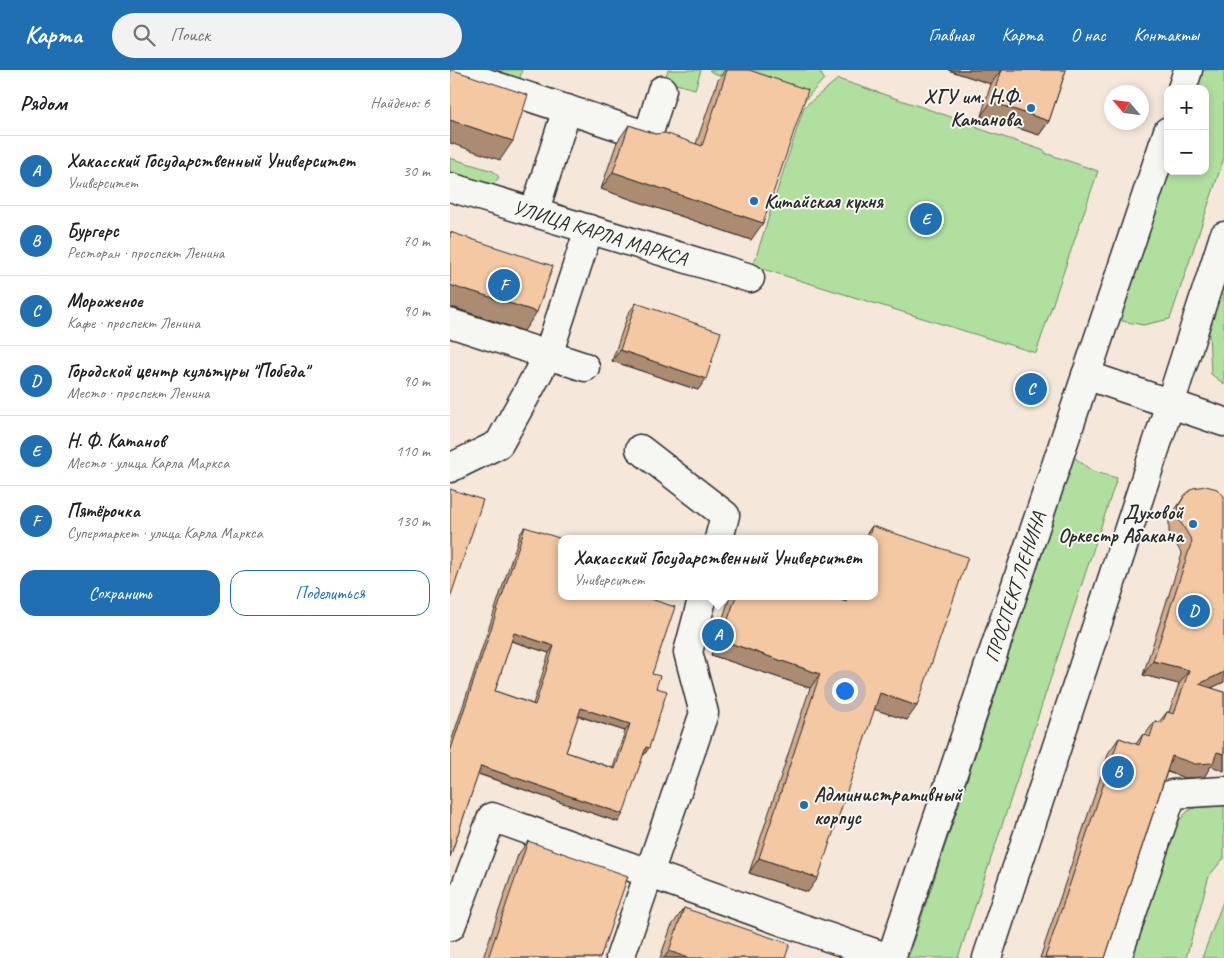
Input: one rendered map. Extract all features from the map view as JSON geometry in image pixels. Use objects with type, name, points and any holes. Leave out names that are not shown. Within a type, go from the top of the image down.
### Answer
[{"type":"street","points":[[1183,85],[1188,70]]},
{"type":"street","points":[[450,71],[648,136],[662,90]]},
{"type":"street","points":[[534,213],[567,109]]},
{"type":"street","name":"ПРОСПЕКТ ЛЕНИНА","points":[[890,958],[1164,143]]},
{"type":"street","name":"УЛИЦА КАРЛА МАРКСА","points":[[450,187],[750,278]]},
{"type":"street","points":[[450,468],[499,444],[548,355],[589,229]]},
{"type":"street","points":[[987,958],[1224,236]]},
{"type":"street","points":[[450,323],[585,367]]},
{"type":"street","points":[[1086,375],[1224,422]]},
{"type":"street","points":[[640,449],[725,516],[720,535]]},
{"type":"street","points":[[620,958],[704,713],[688,652],[702,600]]},
{"type":"street","points":[[1117,958],[1172,794],[1224,791]]},
{"type":"street","points":[[451,926],[492,817],[890,958]]},
{"type":"green space","points":[[482,70],[522,70],[519,82]]},
{"type":"green space","points":[[668,70],[701,70],[695,89],[664,81]]},
{"type":"green space","points":[[709,70],[819,70],[824,79],[804,101],[713,73]]},
{"type":"green space","points":[[1200,70],[1224,70],[1224,158],[1170,319],[1143,325],[1122,321],[1124,295],[1167,175],[1209,175],[1209,85],[1195,85]]},
{"type":"green space","points":[[838,79],[978,126],[977,128],[1098,171],[1036,353],[753,266],[804,107]]},
{"type":"green space","points":[[450,158],[493,171],[499,177],[492,186],[450,174]]},
{"type":"green space","points":[[1224,271],[1224,384],[1211,374],[1209,332],[1213,304]]},
{"type":"green space","points":[[1074,457],[1092,471],[1117,478],[958,958],[908,958]]},
{"type":"green space","points":[[1224,803],[1224,859],[1209,876],[1186,958],[1124,958],[1176,824],[1188,811],[1203,804]]},
{"type":"green space","points":[[1224,899],[1224,958],[1202,958]]},
{"type":"building","points":[[450,70],[528,95],[513,141],[450,120]]},
{"type":"building","points":[[727,70],[749,70],[808,90],[763,223],[613,172],[629,125],[655,134],[665,133],[702,146]]},
{"type":"building","points":[[1001,70],[1066,70],[1049,121],[991,102]]},
{"type":"building","points":[[450,232],[553,266],[537,312],[450,285]]},
{"type":"building","points":[[636,303],[721,332],[706,379],[620,350]]},
{"type":"building","points":[[1206,486],[1217,489],[1224,496],[1224,672],[1199,684],[1224,692],[1224,754],[1217,752],[1213,763],[1195,764],[1172,756],[1105,958],[1045,958],[1119,738],[1139,745],[1143,734],[1150,737],[1155,721],[1162,723],[1167,712],[1174,714],[1189,670],[1153,661],[1192,541],[1178,518],[1179,505],[1185,495],[1193,488]]},
{"type":"building","points":[[450,489],[483,500],[450,598]]},
{"type":"building","points":[[872,526],[968,557],[917,706],[880,693],[818,878],[759,858],[820,674],[721,640],[735,600],[841,600],[846,602],[847,600],[878,600],[878,535],[869,535]]},
{"type":"building","points":[[525,527],[558,538],[558,600],[654,600],[675,607],[652,674],[660,676],[656,688],[667,691],[649,748],[646,747],[623,814],[481,766],[450,857],[450,752]],"holes":[[[514,633],[554,646],[535,705],[495,691]],[[581,708],[630,724],[615,769],[566,752]]]},
{"type":"building","points":[[528,841],[628,876],[600,958],[488,958]]},
{"type":"building","points":[[684,908],[790,944],[785,958],[689,958],[669,951]]},
{"type":"place","name":"ХГУ им. Н.Ф. Катанова","points":[[1031,108]]},
{"type":"place","name":"Китайская кухня","points":[[754,201]]},
{"type":"place","name":"Н. Ф. Катанов","points":[[926,219]]},
{"type":"place","name":"Пятёрочка","points":[[504,285]]},
{"type":"place","name":"Мороженое","points":[[1031,389]]},
{"type":"place","name":"Духовой Оркестр Абакана","points":[[1193,524]]},
{"type":"place","name":"Городской центр культуры \"Победа\"","points":[[1194,611]]},
{"type":"place","name":"Хакасский Государственный Университет","points":[[718,635]]},
{"type":"place","name":"Бургерс","points":[[1118,772]]},
{"type":"place","name":"Административный корпус","points":[[804,805]]}]
